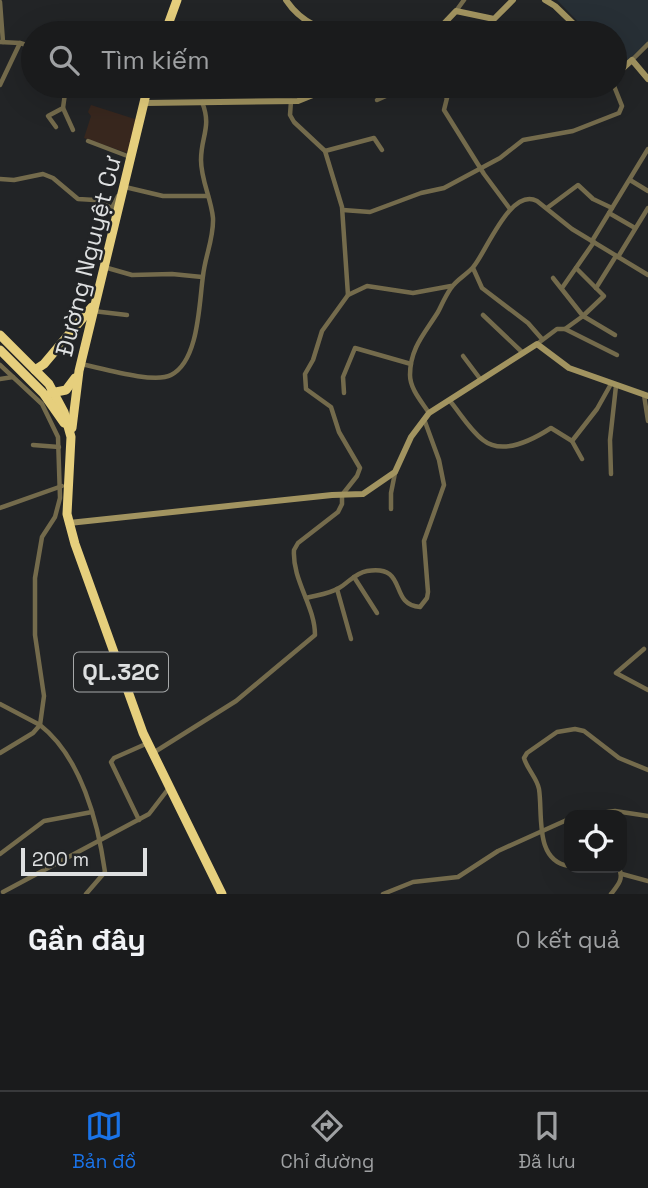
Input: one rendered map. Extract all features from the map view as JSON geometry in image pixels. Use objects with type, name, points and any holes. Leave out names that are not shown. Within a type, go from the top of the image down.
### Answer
[{"type":"highway","points":[[169,21],[177,0]]},
{"type":"highway","name":"Đường Nguyệt Cư","points":[[71,437],[79,368],[92,308],[115,228],[146,98]]},
{"type":"highway","points":[[35,370],[44,364],[92,308]]},
{"type":"highway","name":"QL.32C","points":[[0,335],[55,394],[64,412],[71,437],[64,485],[69,523],[148,743],[222,894]]},
{"type":"highway","points":[[0,350],[37,386],[53,406],[71,437]]},
{"type":"highway","points":[[37,386],[55,394],[69,388],[79,368]]},
{"type":"street","points":[[286,0],[297,14],[309,21]]},
{"type":"street","points":[[446,21],[464,0]]},
{"type":"street","points":[[456,11],[495,19],[513,0]]},
{"type":"street","points":[[545,0],[571,21]]},
{"type":"street","points":[[0,2],[2,42],[20,43],[0,85]]},
{"type":"street","points":[[627,65],[648,44]]},
{"type":"street","points":[[632,60],[648,79]]},
{"type":"street","points":[[64,98],[63,108],[73,130]]},
{"type":"street","points":[[145,103],[298,101],[305,98]]},
{"type":"street","points":[[377,100],[381,98]]},
{"type":"street","points":[[447,98],[445,112],[510,209]]},
{"type":"street","points":[[343,210],[366,213],[421,193],[444,188],[502,156],[523,140],[573,131],[619,113],[622,106],[619,98]]},
{"type":"street","points":[[290,101],[290,115],[294,122],[325,151],[343,210],[348,295]]},
{"type":"street","points":[[79,368],[159,378],[176,372],[195,340],[202,277],[213,220],[201,160],[207,119],[201,102]]},
{"type":"street","points":[[56,127],[48,116],[63,108]]},
{"type":"street","points":[[325,151],[374,138],[378,140],[382,150]]},
{"type":"street","points":[[88,141],[132,158]]},
{"type":"street","points":[[562,288],[593,242],[648,149]]},
{"type":"street","points":[[0,178],[14,180],[43,174],[53,178],[78,199],[95,200],[112,208]]},
{"type":"street","points":[[630,180],[648,191]]},
{"type":"street","points":[[547,208],[578,185],[593,199],[635,228]]},
{"type":"street","points":[[115,228],[112,208],[125,187],[163,196],[208,196]]},
{"type":"street","points":[[306,598],[337,589],[368,571],[391,574],[403,602],[407,604],[420,607],[427,598],[424,541],[444,480],[427,416],[412,385],[411,364],[417,342],[452,286],[473,268],[510,209],[523,199],[530,198],[547,208],[566,225],[648,275]]},
{"type":"street","points":[[596,288],[648,208]]},
{"type":"street","points":[[104,267],[132,275],[173,274],[202,277]]},
{"type":"street","points":[[473,268],[482,288],[528,323],[540,342],[569,368],[646,395],[648,421]]},
{"type":"street","points":[[565,328],[583,316],[604,296],[576,268]]},
{"type":"street","points":[[553,278],[583,316],[615,335]]},
{"type":"street","points":[[153,753],[236,701],[315,635],[315,626],[299,578],[294,550],[298,543],[338,512],[342,495],[359,474],[360,466],[339,432],[334,412],[325,401],[306,389],[304,379],[327,322],[348,295],[367,286],[413,293],[452,286]]},
{"type":"street","points":[[92,308],[127,316]]},
{"type":"street","points":[[483,315],[523,353]]},
{"type":"street","points":[[391,509],[391,493],[396,472],[411,437],[427,416],[559,327],[617,355]]},
{"type":"street","points":[[344,393],[343,377],[355,348],[411,364]]},
{"type":"street","points":[[463,356],[482,381]]},
{"type":"street","points":[[0,365],[32,392],[47,411],[57,432],[64,485],[55,517],[42,537],[35,578],[36,635],[44,696],[40,725],[33,733],[0,752]]},
{"type":"street","points":[[0,379],[14,376]]},
{"type":"street","points":[[572,441],[614,385]]},
{"type":"street","points":[[611,474],[610,440],[614,385]]},
{"type":"street","points":[[450,401],[481,439],[488,443],[504,445],[525,442],[551,428],[572,441],[582,459]]},
{"type":"street","points":[[33,445],[59,447]]},
{"type":"street","points":[[69,523],[363,494],[396,472]]},
{"type":"street","points":[[0,508],[64,485]]},
{"type":"street","points":[[55,517],[67,511]]},
{"type":"street","points":[[354,577],[377,613]]},
{"type":"street","points":[[337,589],[351,639]]},
{"type":"street","points":[[644,649],[616,673],[648,690]]},
{"type":"street","points":[[0,704],[51,733],[80,776],[92,812],[105,872],[86,894]]},
{"type":"street","points":[[564,864],[558,862],[543,843],[538,787],[524,758],[531,749],[556,732],[567,729],[584,731],[619,758],[648,770]]},
{"type":"street","points":[[139,820],[111,762],[114,758],[148,743]]},
{"type":"street","points":[[2,892],[149,814],[169,788]]},
{"type":"street","points":[[0,854],[44,821],[92,812]]},
{"type":"street","points":[[627,813],[648,816]]},
{"type":"street","points":[[383,894],[413,883],[458,877],[498,851],[564,821]]},
{"type":"street","points":[[611,894],[622,874],[648,881]]},
{"type":"shaded area","points":[[557,0],[648,0],[648,42],[627,62],[627,21],[577,21]]},
{"type":"shaded area","points":[[91,105],[141,121],[130,154],[84,138],[91,116],[88,112]]}]
